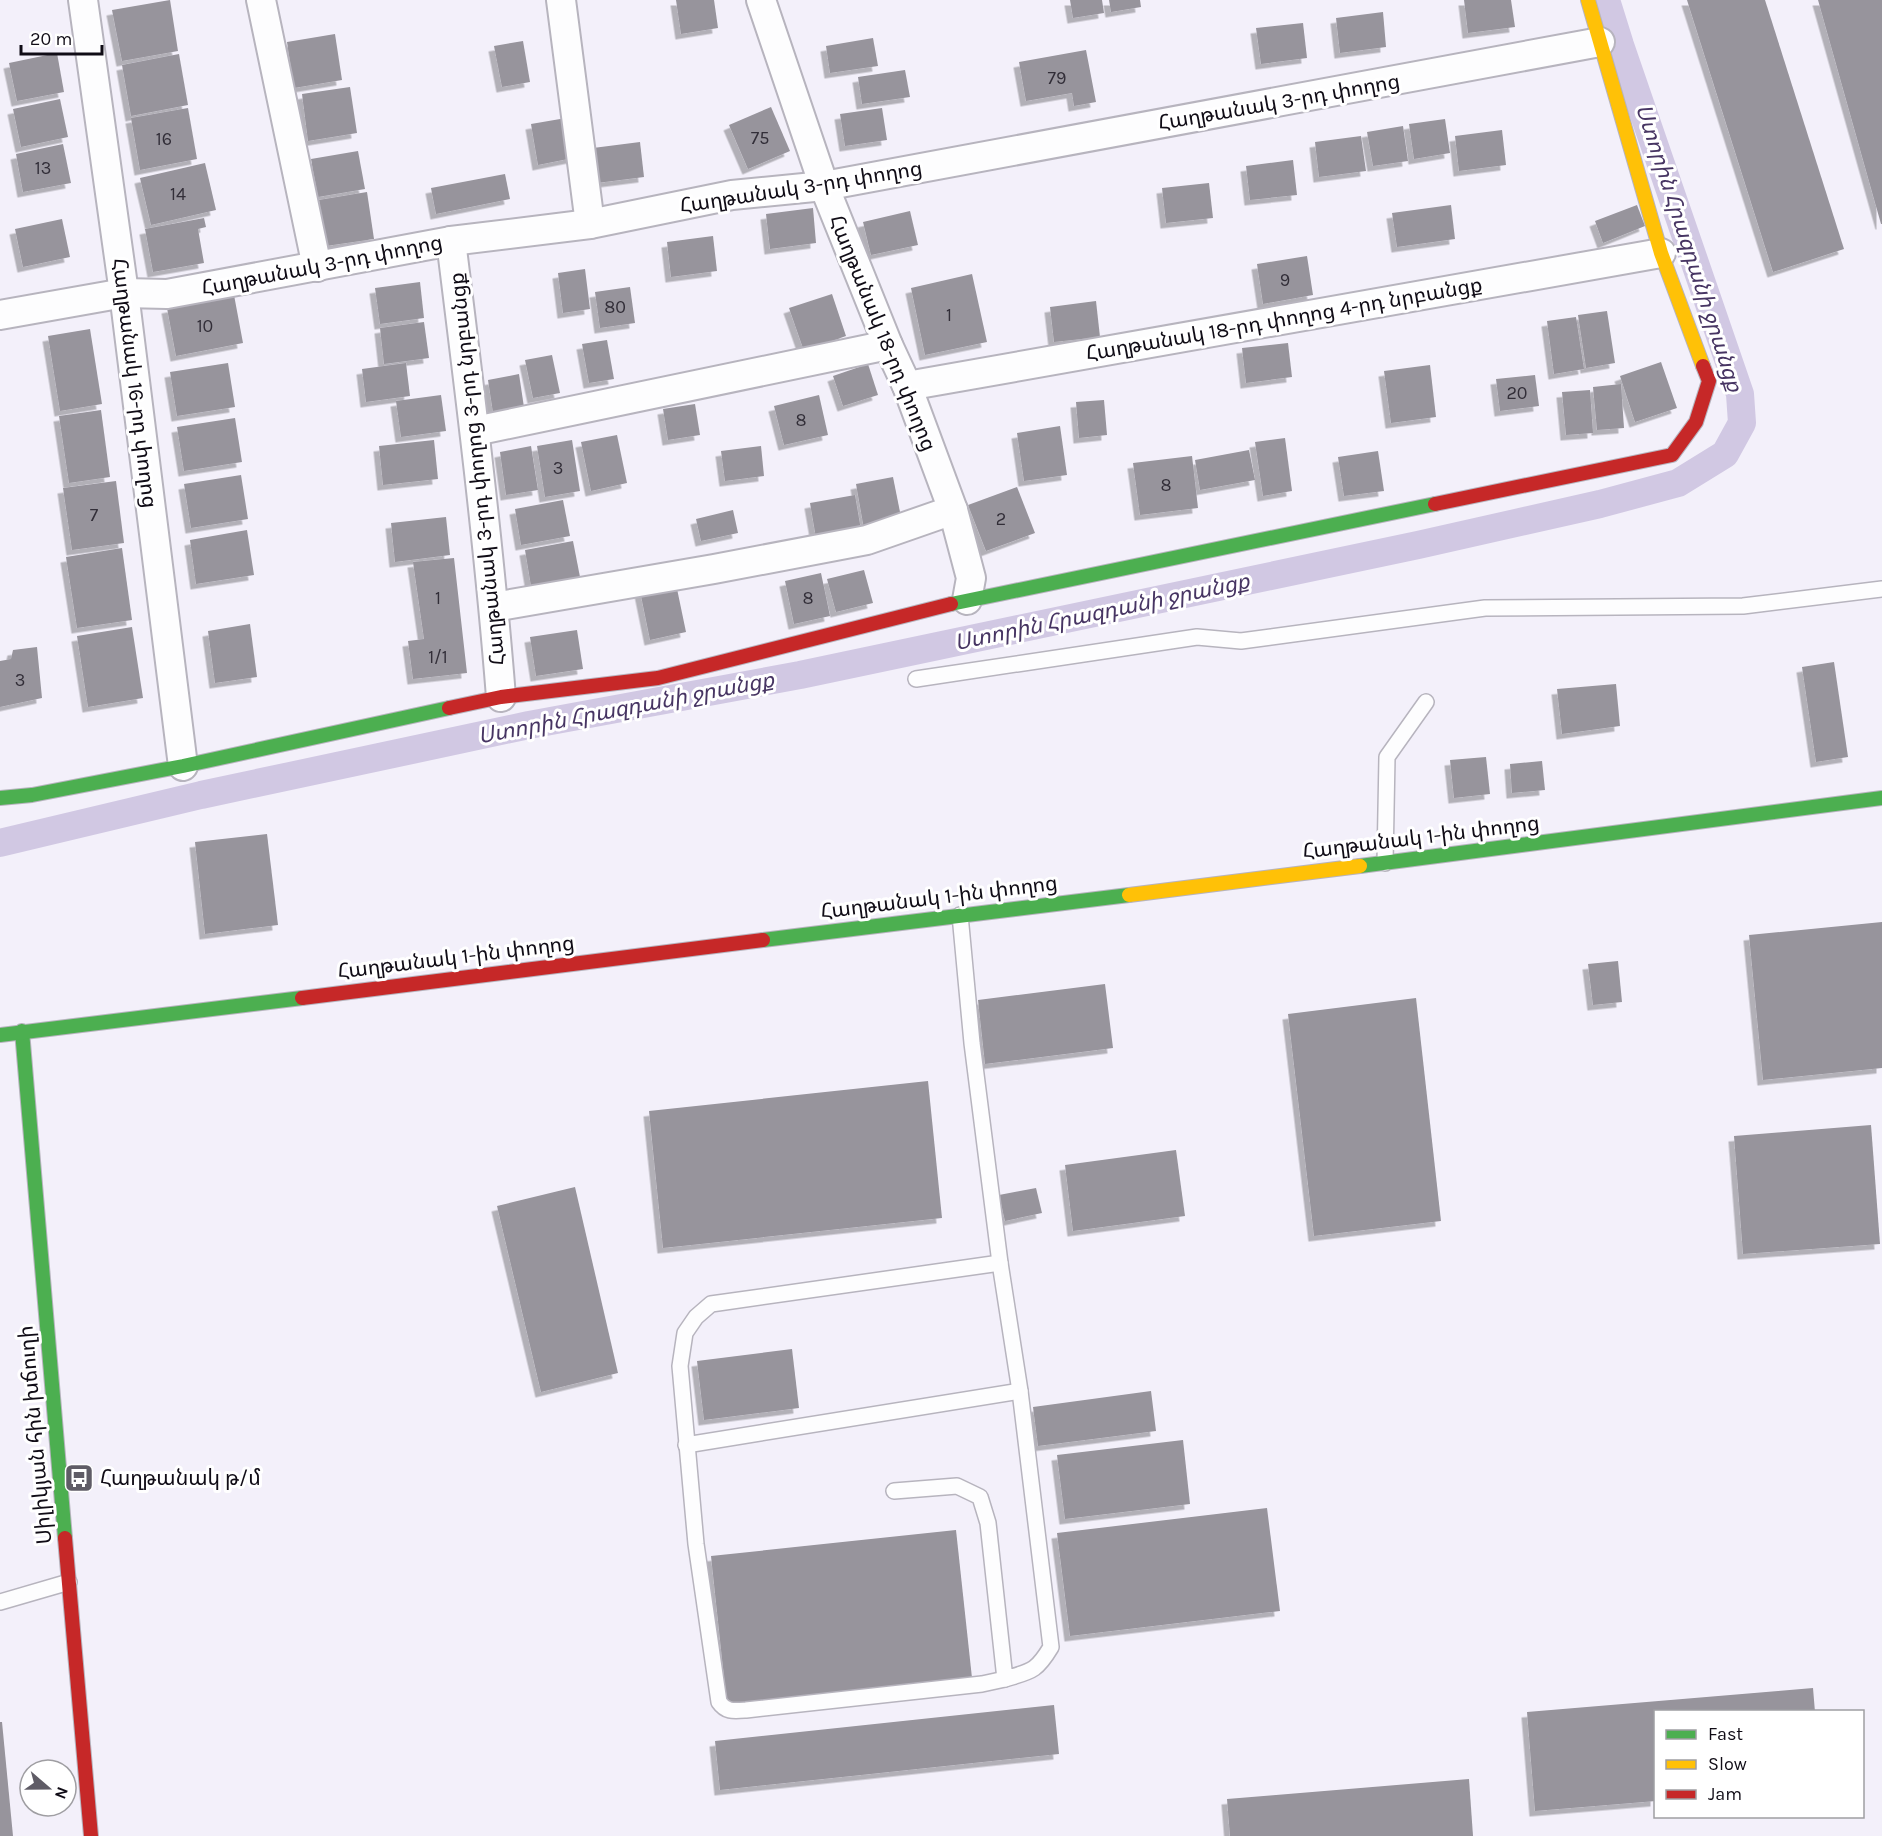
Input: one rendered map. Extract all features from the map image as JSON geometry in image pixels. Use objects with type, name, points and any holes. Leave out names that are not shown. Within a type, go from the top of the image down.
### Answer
[{"type":"street","name":"Հաղթանակ 16-րդ փողոց","points":[[83,0],[124,293],[183,766]]},
{"type":"street","points":[[261,0],[317,267]]},
{"type":"street","points":[[561,0],[590,224]]},
{"type":"street","name":"Հաղթանակ 18-րդ փողոց","points":[[761,0],[824,186],[888,345],[907,386],[952,510],[971,578],[967,600]]},
{"type":"street","points":[[0,798],[32,795],[183,766],[501,697],[658,678],[967,600],[1672,455],[1696,422],[1709,381],[1661,253],[1588,0]]},
{"type":"street","name":"Հաղթանակ 3-րդ փողոց","points":[[0,315],[124,293],[166,294],[451,241],[590,224],[732,195],[824,186],[1600,42]]},
{"type":"street","name":"Հաղթանակ 3-րդ փողոց 3-րդ նրբանցք","points":[[451,241],[475,431],[501,697]]},
{"type":"street","name":"Հաղթանակ 18-րդ փողոց 4-րդ նրբանցք","points":[[907,386],[1661,253]]},
{"type":"street","points":[[475,431],[888,345]]},
{"type":"street","points":[[494,607],[867,540],[952,510]]},
{"type":"street","name":"Հաղթանակ 1-ին փողոց","points":[[0,1035],[1386,863],[1882,798]]},
{"type":"street","name":"Սիլիկյան հին խճուղի","points":[[22,1031],[91,1836]]},
{"type":"lane","points":[[916,679],[1197,637],[1241,641],[1485,608],[1743,606],[1882,589]]},
{"type":"lane","points":[[1386,863],[1387,757],[1426,702]]},
{"type":"lane","points":[[960,915],[972,1042],[1000,1263],[1020,1391],[1051,1647],[1033,1671],[982,1684],[757,1709],[731,1711],[724,1708],[719,1701],[696,1544],[680,1366],[685,1333],[696,1317],[711,1304],[1000,1263]]},
{"type":"lane","points":[[686,1445],[1020,1391]]},
{"type":"lane","points":[[894,1491],[957,1486],[980,1497],[988,1523],[1005,1679]]},
{"type":"lane","points":[[0,1602],[69,1582]]},
{"type":"building","points":[[170,0],[178,51],[122,61],[112,10]]},
{"type":"building","points":[[676,0],[714,0],[718,28],[681,34]]},
{"type":"building","points":[[1070,0],[1102,0],[1104,13],[1073,18]]},
{"type":"building","points":[[1109,0],[1140,0],[1141,7],[1111,12]]},
{"type":"building","points":[[1464,0],[1511,0],[1515,27],[1468,33]]},
{"type":"building","points":[[1687,0],[1765,0],[1844,249],[1773,272]]},
{"type":"building","points":[[1818,0],[1882,0],[1882,224],[1881,224]]},
{"type":"building","points":[[1383,12],[1386,47],[1340,53],[1336,18]]},
{"type":"building","points":[[1303,23],[1307,58],[1261,64],[1256,28]]},
{"type":"building","points":[[335,34],[342,80],[294,88],[287,42]]},
{"type":"building","points":[[873,38],[878,66],[830,73],[826,46]]},
{"type":"building","points":[[523,41],[530,82],[502,87],[494,46]]},
{"type":"building","points":[[1086,50],[1096,102],[1074,106],[1072,93],[1026,101],[1019,62]]},
{"type":"building","points":[[57,53],[64,92],[17,101],[9,63]]},
{"type":"building","points":[[179,54],[188,105],[131,116],[122,65]]},
{"type":"building","points":[[905,70],[910,97],[862,104],[858,77]]},
{"type":"building","points":[[350,87],[357,133],[308,141],[302,94]]},
{"type":"building","points":[[60,99],[68,137],[21,147],[13,109]]},
{"type":"building","points":[[771,107],[790,151],[748,169],[729,125]]},
{"type":"building","points":[[188,108],[197,159],[140,170],[131,118]]},
{"type":"building","points":[[882,108],[887,140],[845,146],[840,114]]},
{"type":"building","points":[[566,118],[573,158],[538,165],[531,124]]},
{"type":"building","points":[[1445,119],[1450,153],[1414,159],[1409,124]]},
{"type":"building","points":[[1403,126],[1408,161],[1373,166],[1367,132]]},
{"type":"building","points":[[1502,130],[1506,165],[1459,171],[1455,136]]},
{"type":"building","points":[[1361,136],[1366,171],[1319,177],[1315,142]]},
{"type":"building","points":[[640,142],[644,177],[597,183],[593,148]]},
{"type":"building","points":[[63,144],[71,183],[23,192],[16,154]]},
{"type":"building","points":[[358,151],[365,189],[318,197],[311,159]]},
{"type":"building","points":[[1293,160],[1297,195],[1250,200],[1246,166]]},
{"type":"building","points":[[205,163],[216,210],[151,225],[140,178]]},
{"type":"building","points":[[505,174],[510,199],[436,214],[431,188]]},
{"type":"building","points":[[1209,183],[1213,218],[1166,223],[1162,188]]},
{"type":"building","points":[[367,192],[374,239],[326,246],[319,200]]},
{"type":"building","points":[[1451,205],[1455,239],[1397,247],[1392,213]]},
{"type":"building","points":[[1637,205],[1645,226],[1603,243],[1595,221]]},
{"type":"building","points":[[813,208],[816,243],[770,249],[766,214]]},
{"type":"building","points":[[910,211],[918,245],[871,255],[863,222]]},
{"type":"building","points":[[204,218],[206,227],[198,229],[204,263],[153,272],[145,229]]},
{"type":"building","points":[[62,219],[70,257],[23,267],[15,229]]},
{"type":"building","points":[[713,236],[717,271],[671,277],[667,242]]},
{"type":"building","points":[[1307,256],[1313,295],[1263,304],[1257,264]]},
{"type":"building","points":[[585,269],[590,309],[563,313],[558,273]]},
{"type":"building","points":[[972,274],[987,342],[925,355],[911,288]]},
{"type":"building","points":[[420,282],[424,318],[380,324],[375,288]]},
{"type":"building","points":[[630,287],[635,323],[600,328],[595,292]]},
{"type":"building","points":[[832,294],[846,336],[804,351],[789,308]]},
{"type":"building","points":[[234,295],[243,343],[176,356],[167,308]]},
{"type":"building","points":[[1096,301],[1100,337],[1054,342],[1050,307]]},
{"type":"building","points":[[1607,311],[1615,363],[1586,368],[1578,315]]},
{"type":"building","points":[[1576,317],[1584,369],[1554,374],[1547,321]]},
{"type":"building","points":[[424,322],[429,358],[384,364],[380,328]]},
{"type":"building","points":[[90,329],[102,404],[60,411],[48,336]]},
{"type":"building","points":[[607,340],[614,379],[589,383],[582,344]]},
{"type":"building","points":[[1288,343],[1292,377],[1246,383],[1242,348]]},
{"type":"building","points":[[552,355],[560,393],[533,398],[525,360]]},
{"type":"building","points":[[1661,362],[1677,408],[1635,422],[1620,376]]},
{"type":"building","points":[[228,363],[235,407],[177,416],[170,372]]},
{"type":"building","points":[[406,363],[410,396],[366,402],[362,369]]},
{"type":"building","points":[[868,364],[878,395],[843,406],[833,376]]},
{"type":"building","points":[[1430,365],[1436,417],[1391,423],[1384,371]]},
{"type":"building","points":[[519,374],[525,414],[494,419],[488,380]]},
{"type":"building","points":[[1535,375],[1539,406],[1500,411],[1496,379]]},
{"type":"building","points":[[1621,384],[1624,428],[1597,430],[1593,387]]},
{"type":"building","points":[[1590,390],[1593,433],[1566,435],[1562,392]]},
{"type":"building","points":[[441,395],[446,431],[401,437],[396,401]]},
{"type":"building","points":[[819,395],[828,435],[784,445],[774,406]]},
{"type":"building","points":[[1104,400],[1107,435],[1079,438],[1076,402]]},
{"type":"building","points":[[695,404],[700,435],[668,440],[663,409]]},
{"type":"building","points":[[101,410],[110,477],[69,483],[59,416]]},
{"type":"building","points":[[235,418],[242,462],[184,471],[177,427]]},
{"type":"building","points":[[1060,426],[1067,475],[1024,481],[1017,433]]},
{"type":"building","points":[[617,435],[627,483],[591,491],[581,442]]},
{"type":"building","points":[[1285,438],[1292,491],[1263,496],[1255,442]]},
{"type":"building","points":[[434,440],[438,479],[383,485],[379,446]]},
{"type":"building","points":[[572,440],[580,491],[545,497],[537,446]]},
{"type":"building","points":[[531,446],[538,490],[506,495],[500,452]]},
{"type":"building","points":[[761,446],[764,476],[725,481],[721,451]]},
{"type":"building","points":[[1249,450],[1255,480],[1200,490],[1195,460]]},
{"type":"building","points":[[1378,451],[1384,491],[1344,496],[1338,457]]},
{"type":"building","points":[[1192,456],[1198,508],[1140,515],[1133,463]]},
{"type":"building","points":[[241,475],[248,519],[191,528],[184,484]]},
{"type":"building","points":[[893,477],[902,522],[864,529],[856,484]]},
{"type":"building","points":[[116,481],[124,543],[72,550],[63,488]]},
{"type":"building","points":[[1017,487],[1035,533],[986,551],[968,505]]},
{"type":"building","points":[[855,495],[861,530],[816,538],[810,503]]},
{"type":"building","points":[[563,500],[570,536],[521,545],[515,509]]},
{"type":"building","points":[[733,510],[738,533],[701,541],[696,519]]},
{"type":"building","points":[[446,517],[450,555],[395,562],[391,523]]},
{"type":"building","points":[[247,530],[254,575],[196,584],[190,540]]},
{"type":"building","points":[[573,541],[580,577],[531,586],[525,550]]},
{"type":"building","points":[[122,548],[132,620],[77,628],[66,557]]},
{"type":"building","points":[[454,558],[467,673],[413,679],[408,641],[424,639],[413,562]]},
{"type":"building","points":[[864,570],[873,603],[836,612],[827,579]]},
{"type":"building","points":[[821,573],[830,616],[794,624],[785,581]]},
{"type":"building","points":[[676,584],[686,632],[650,640],[640,591]]},
{"type":"building","points":[[250,624],[257,677],[215,683],[208,631]]},
{"type":"building","points":[[132,627],[143,698],[88,707],[77,636]]},
{"type":"building","points":[[577,630],[583,669],[536,676],[530,637]]},
{"type":"building","points":[[37,647],[42,698],[0,707],[0,661],[11,659],[13,650]]},
{"type":"building","points":[[1834,662],[1848,757],[1816,762],[1802,667]]},
{"type":"building","points":[[1616,684],[1620,726],[1562,734],[1557,689]]},
{"type":"building","points":[[1486,757],[1490,794],[1454,798],[1450,760]]},
{"type":"building","points":[[1542,761],[1545,790],[1512,793],[1510,764]]},
{"type":"building","points":[[267,834],[278,925],[205,934],[195,842]]},
{"type":"building","points":[[1882,922],[1882,1068],[1763,1080],[1749,935]]},
{"type":"building","points":[[1618,961],[1622,1002],[1593,1005],[1588,964]]},
{"type":"building","points":[[1105,984],[1113,1048],[985,1064],[978,1000]]},
{"type":"building","points":[[1416,998],[1441,1221],[1314,1236],[1288,1014]]},
{"type":"building","points":[[928,1081],[942,1218],[663,1248],[649,1111]]},
{"type":"building","points":[[1871,1125],[1880,1244],[1743,1254],[1734,1136]]},
{"type":"building","points":[[1176,1150],[1185,1216],[1073,1231],[1065,1165]]},
{"type":"building","points":[[575,1187],[618,1373],[541,1392],[497,1206]]},
{"type":"building","points":[[1036,1188],[1042,1213],[1005,1221],[999,1195]]},
{"type":"building","points":[[792,1349],[799,1408],[704,1420],[697,1361]]},
{"type":"building","points":[[1151,1391],[1156,1431],[1038,1446],[1033,1407]]},
{"type":"building","points":[[1183,1440],[1190,1504],[1065,1519],[1057,1455]]},
{"type":"building","points":[[1267,1508],[1280,1611],[1070,1636],[1057,1533]]},
{"type":"building","points":[[956,1530],[972,1678],[727,1705],[711,1556]]},
{"type":"building","points":[[1813,1688],[1815,1710],[1654,1710],[1654,1801],[1535,1811],[1527,1712]]},
{"type":"building","points":[[1054,1705],[1059,1754],[720,1790],[715,1741]]},
{"type":"building","points":[[0,1722],[2,1722],[13,1836],[0,1836]]},
{"type":"building","points":[[1469,1779],[1473,1836],[1230,1836],[1227,1799]]},
{"type":"waterway","name":"Ստորին Հրազդանի ջրանցք","points":[[0,843],[201,795],[529,725],[800,675],[1418,545],[1600,504],[1678,483],[1725,454],[1742,423],[1740,394],[1606,0]]},
{"type":"traffic: fast","points":[[951,604],[1435,504]]},
{"type":"traffic: fast","points":[[0,798],[32,795],[183,766],[449,708]]},
{"type":"traffic: fast","points":[[1360,866],[1882,798]]},
{"type":"traffic: fast","points":[[763,940],[1129,895]]},
{"type":"traffic: fast","points":[[0,1035],[302,998]]},
{"type":"traffic: fast","points":[[22,1031],[65,1538]]},
{"type":"traffic: slow","points":[[1588,0],[1661,253],[1703,366]]},
{"type":"traffic: slow","points":[[1129,895],[1360,866]]},
{"type":"traffic: jam","points":[[1435,504],[1672,455],[1696,422],[1709,381],[1703,366]]},
{"type":"traffic: jam","points":[[449,708],[501,697],[658,678],[951,604]]},
{"type":"traffic: jam","points":[[302,998],[763,940]]},
{"type":"traffic: jam","points":[[65,1538],[91,1836]]},
{"type":"place","name":"Հաղթանակ թ/մ","points":[[79,1478]]}]
